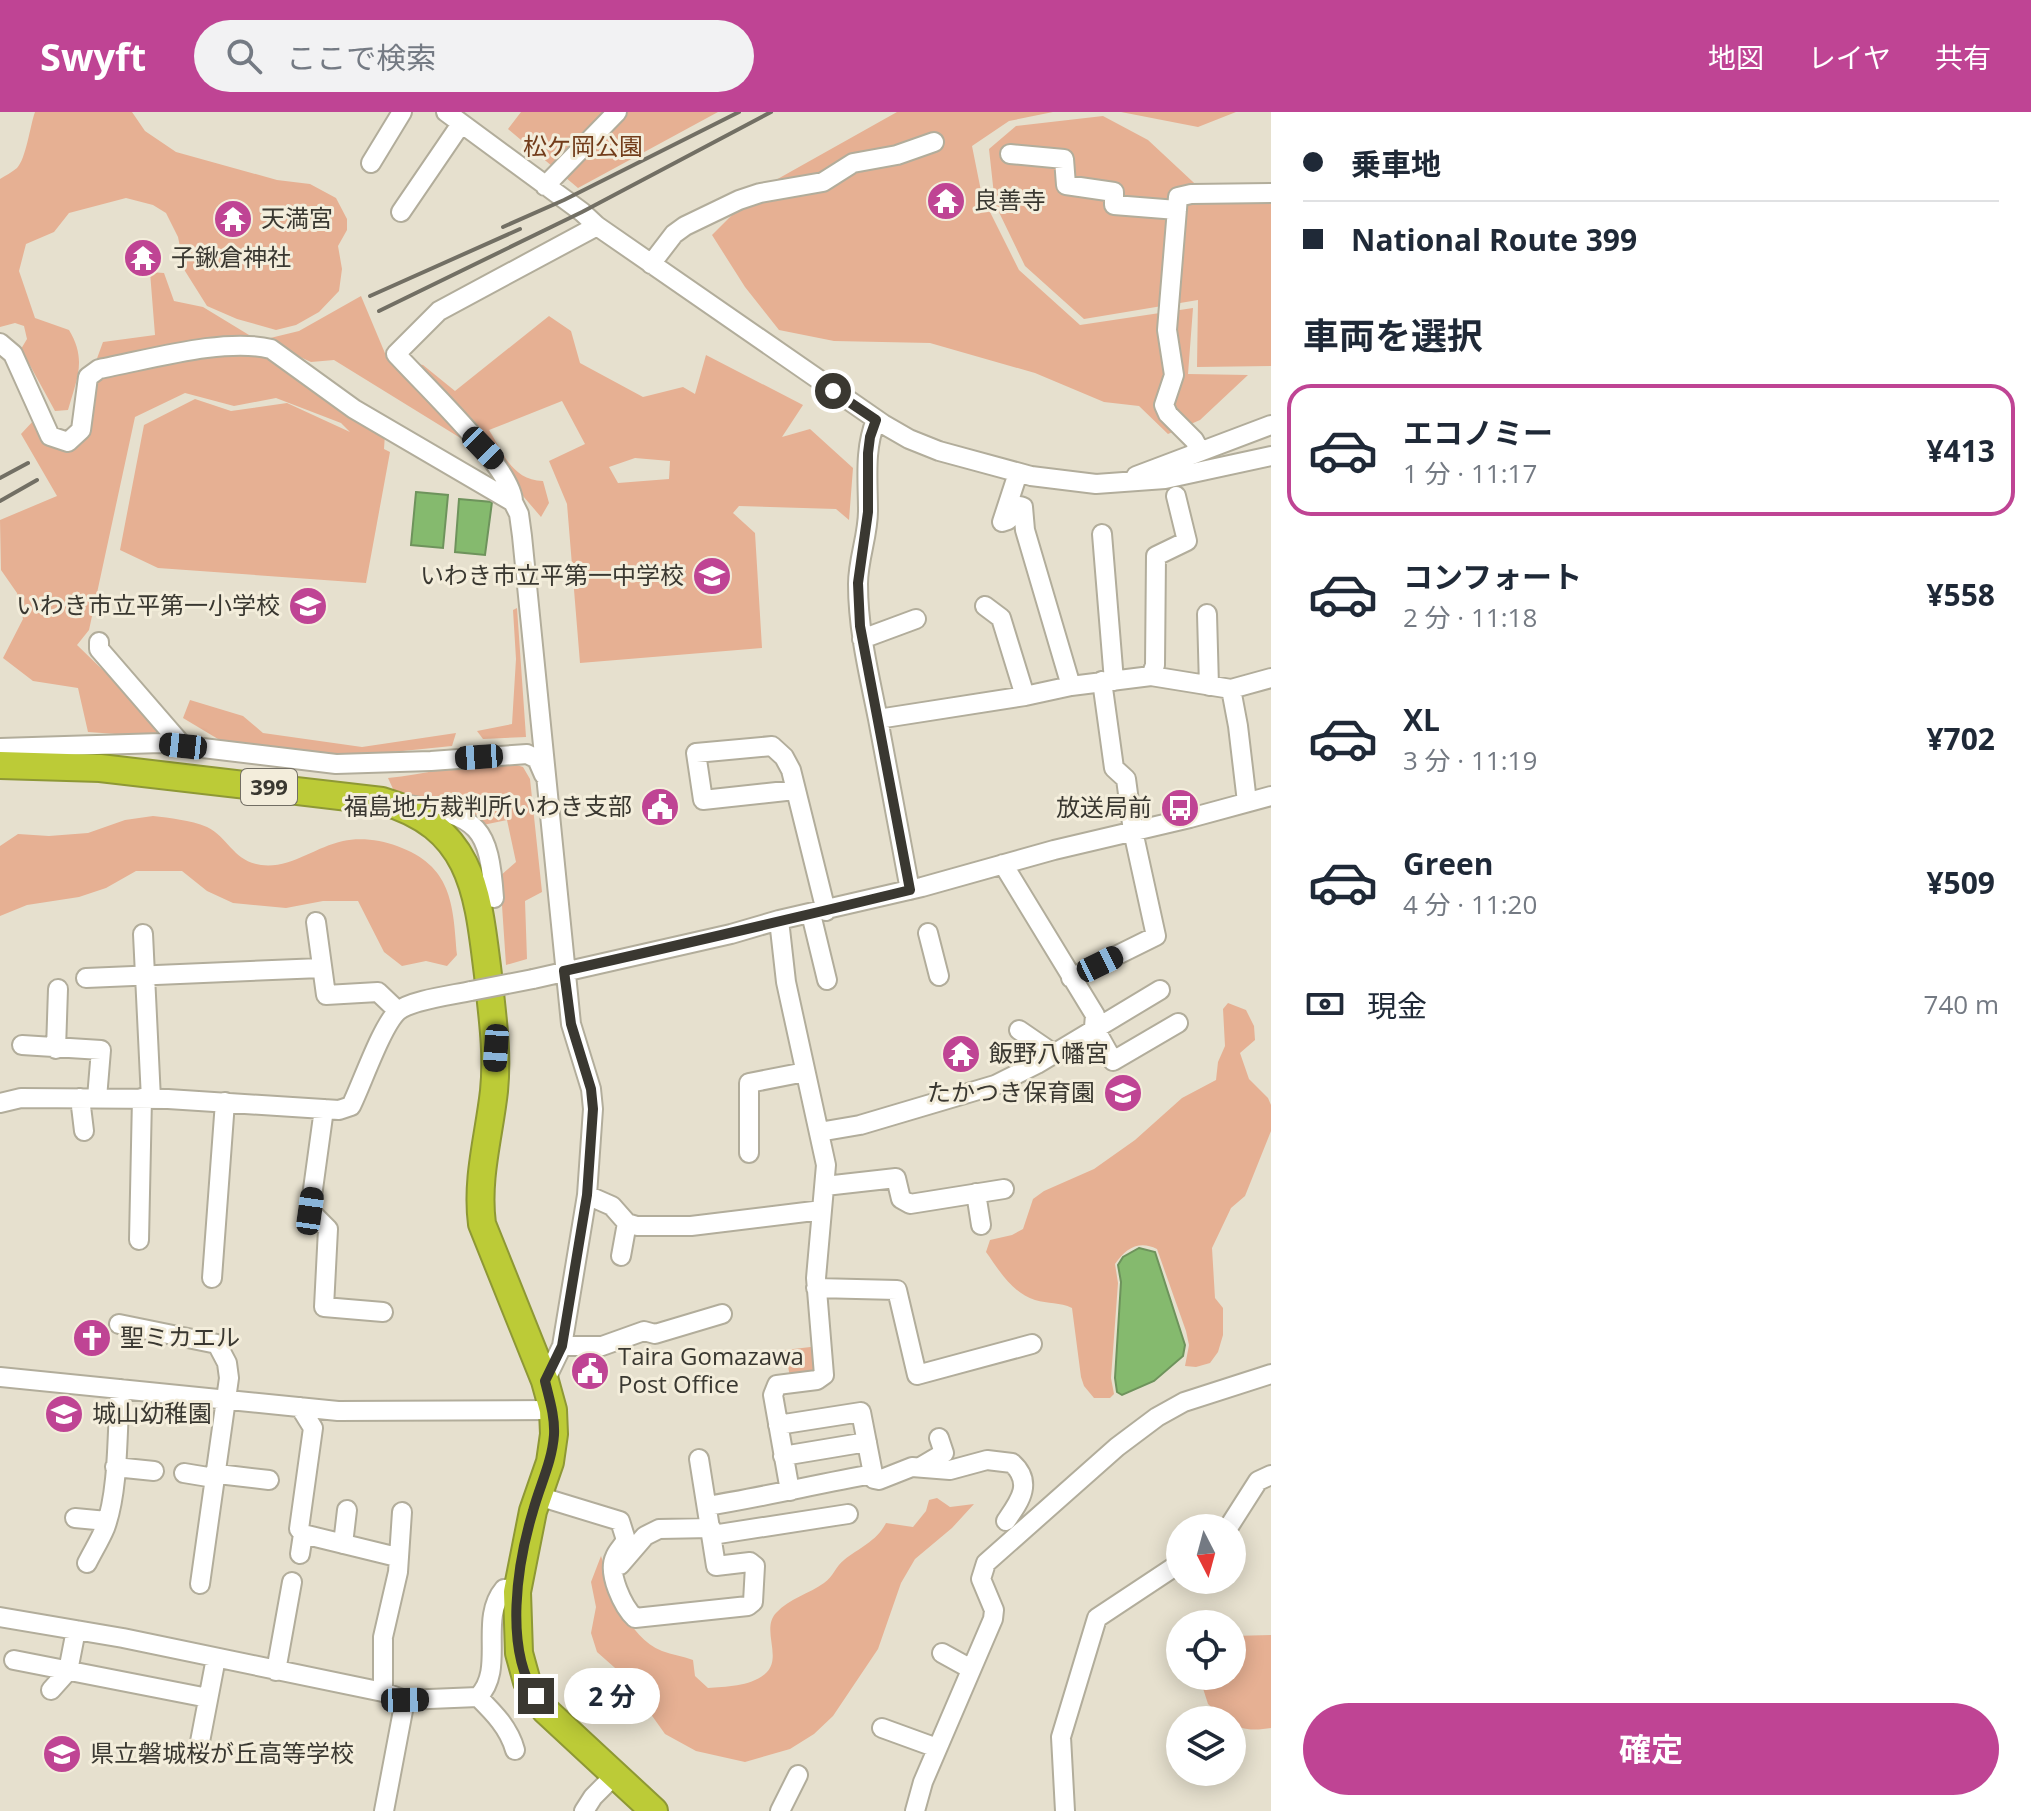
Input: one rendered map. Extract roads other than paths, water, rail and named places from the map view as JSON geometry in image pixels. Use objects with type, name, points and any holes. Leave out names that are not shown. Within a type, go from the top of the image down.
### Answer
[{"type":"highway","name":"399","points":[[0,765],[114,769],[382,801],[404,807],[434,826],[466,867],[478,896],[496,1048],[494,1091],[479,1198],[482,1224],[545,1381],[553,1410],[550,1462],[528,1532],[518,1588],[519,1653],[527,1682],[545,1710],[654,1811]]},
{"type":"street","points":[[371,163],[402,112]]},
{"type":"street","points":[[446,112],[597,226],[876,420],[909,439],[939,451],[1018,473],[1065,482],[1123,483],[1165,479],[1271,456]]},
{"type":"street","points":[[545,186],[617,112]]},
{"type":"street","points":[[401,212],[461,124]]},
{"type":"street","points":[[651,264],[685,226],[739,200],[760,193],[823,182],[853,163],[897,155],[934,142]]},
{"type":"street","points":[[1010,154],[1064,159],[1066,185],[1114,192],[1114,205],[1177,210]]},
{"type":"street","points":[[1200,451],[1194,440],[1165,410],[1174,375],[1167,330],[1178,197],[1271,193]]},
{"type":"street","points":[[545,1381],[562,1346],[587,1195],[593,1109],[591,1089],[571,1024],[564,971],[519,514],[513,502],[513,493],[495,461],[396,354],[439,311],[597,226]]},
{"type":"street","points":[[0,343],[13,354],[50,436],[58,441],[68,442],[81,430],[88,377],[99,369],[226,346],[256,345],[271,349],[354,409],[513,502]]},
{"type":"street","points":[[876,420],[868,453],[868,512],[858,583],[862,639],[910,890]]},
{"type":"street","points":[[1123,483],[1154,467],[1271,425]]},
{"type":"street","points":[[1018,473],[1002,522],[1008,520],[1020,506],[1023,507],[1025,530],[1071,686]]},
{"type":"street","points":[[1151,676],[1155,665],[1156,556],[1187,541],[1176,496]]},
{"type":"street","points":[[1071,978],[1156,936],[1133,831],[1126,779],[1114,768],[1102,534]]},
{"type":"street","points":[[985,606],[1001,618],[1025,696]]},
{"type":"street","points":[[1207,614],[1209,686]]},
{"type":"street","points":[[862,639],[916,619]]},
{"type":"street","points":[[99,642],[99,649],[183,746]]},
{"type":"street","points":[[878,719],[1071,686],[1151,676],[1231,689],[1271,678]]},
{"type":"street","points":[[1231,689],[1247,802]]},
{"type":"street","points":[[0,748],[161,743],[336,764],[527,754],[537,759],[546,777]]},
{"type":"street","points":[[795,790],[703,800],[696,753],[772,746],[784,757],[791,770],[795,790],[819,912],[827,980]]},
{"type":"street","points":[[0,1103],[21,1098],[146,1098],[339,1110],[351,1106],[387,1028],[398,1011],[410,1005],[731,934],[1271,796]]},
{"type":"street","points":[[382,801],[444,811],[467,820],[482,836],[489,853],[494,898]]},
{"type":"street","points":[[1003,864],[1095,1015],[1094,1027],[1113,1061],[1178,1023]]},
{"type":"street","points":[[779,920],[786,982],[826,1158],[816,1288],[824,1375],[817,1380],[777,1385],[774,1389],[783,1456],[811,1521]]},
{"type":"street","points":[[316,922],[326,995],[378,992],[398,1011]]},
{"type":"street","points":[[928,933],[939,976]]},
{"type":"street","points":[[139,1240],[146,1098],[143,934]]},
{"type":"street","points":[[86,978],[321,968]]},
{"type":"street","points":[[56,1049],[58,989]]},
{"type":"street","points":[[819,1132],[860,1125],[995,1085],[1054,1054],[1094,1027],[1160,990]]},
{"type":"street","points":[[1019,1030],[1054,1054]]},
{"type":"street","points":[[22,1045],[101,1050],[88,1098],[84,1131]]},
{"type":"street","points":[[749,1153],[749,1083],[805,1072]]},
{"type":"street","points":[[212,1278],[225,1102]]},
{"type":"street","points":[[324,1109],[310,1211],[328,1229],[324,1307],[383,1312]]},
{"type":"street","points":[[825,1186],[896,1178],[901,1199],[910,1204],[1004,1189]]},
{"type":"street","points":[[976,1193],[981,1225]]},
{"type":"street","points":[[587,1195],[612,1206],[627,1223],[637,1226],[691,1226],[822,1210]]},
{"type":"street","points":[[621,1256],[627,1223]]},
{"type":"street","points":[[816,1288],[897,1290],[917,1375],[1032,1344]]},
{"type":"street","points":[[562,1346],[602,1346],[644,1331],[655,1334],[722,1314]]},
{"type":"street","points":[[119,1324],[217,1344],[227,1363],[229,1378],[200,1584]]},
{"type":"street","points":[[915,1811],[923,1782],[994,1610],[981,1579],[986,1563],[1007,1541],[1117,1447],[1157,1417],[1184,1402],[1271,1374]]},
{"type":"street","points":[[0,1377],[338,1411],[553,1410]]},
{"type":"street","points":[[87,1563],[107,1521],[115,1467],[120,1389]]},
{"type":"street","points":[[300,1407],[313,1428],[299,1529],[303,1534],[397,1557]]},
{"type":"street","points":[[778,1425],[861,1412],[874,1479],[879,1480],[922,1466],[944,1453],[939,1438]]},
{"type":"street","points":[[783,1456],[867,1442]]},
{"type":"street","points":[[538,1496],[620,1521],[626,1540],[614,1558],[614,1567],[623,1600],[635,1618],[751,1605],[754,1563],[716,1566],[699,1459]]},
{"type":"street","points":[[922,1466],[936,1471],[987,1460],[1012,1463],[1023,1476],[1023,1495],[1006,1521]]},
{"type":"street","points":[[115,1467],[154,1471]]},
{"type":"street","points":[[184,1473],[269,1480]]},
{"type":"street","points":[[707,1506],[873,1474]]},
{"type":"street","points":[[1237,1514],[1258,1481],[1271,1475]]},
{"type":"street","points":[[343,1544],[347,1510]]},
{"type":"street","points":[[383,1692],[383,1637],[398,1572],[402,1512]]},
{"type":"street","points":[[614,1567],[625,1561],[645,1536],[659,1529],[712,1532],[840,1515],[836,1537]]},
{"type":"street","points":[[75,1518],[107,1521]]},
{"type":"street","points":[[300,1554],[303,1534]]},
{"type":"street","points":[[1065,1811],[1061,1737],[1097,1618],[1166,1572]]},
{"type":"street","points":[[276,1671],[292,1582]]},
{"type":"street","points":[[478,1697],[490,1680],[491,1620],[496,1598],[504,1589],[518,1588]]},
{"type":"street","points":[[0,1617],[383,1692],[405,1700],[478,1697],[497,1716],[511,1737],[515,1750]]},
{"type":"street","points":[[51,1690],[68,1671],[76,1630]]},
{"type":"street","points":[[942,1653],[971,1669]]},
{"type":"street","points":[[199,1747],[216,1658]]},
{"type":"street","points":[[14,1660],[208,1698]]},
{"type":"street","points":[[384,1811],[405,1700]]},
{"type":"street","points":[[882,1728],[937,1748]]},
{"type":"street","points":[[584,1811],[615,1775]]},
{"type":"street","points":[[780,1811],[798,1775]]},
{"type":"railway","points":[[503,227],[564,200],[739,112]]},
{"type":"railway","points":[[379,311],[582,212],[771,112]]},
{"type":"railway","points":[[370,296],[520,229]]},
{"type":"railway","points":[[0,478],[28,463]]},
{"type":"railway","points":[[0,501],[37,480]]},
{"type":"place","name":"良善寺","points":[[946,201]]},
{"type":"place","name":"天満宮","points":[[233,219]]},
{"type":"place","name":"子鍬倉神社","points":[[143,258]]},
{"type":"place","name":"いわき市立平第一中学校","points":[[712,576]]},
{"type":"place","name":"いわき市立平第一小学校","points":[[308,606]]},
{"type":"place","name":"福島地方裁判所いわき支部","points":[[660,807]]},
{"type":"place","name":"放送局前","points":[[1180,808]]},
{"type":"place","name":"飯野八幡宮","points":[[961,1054]]},
{"type":"place","name":"たかつき保育園","points":[[1123,1093]]},
{"type":"place","name":"聖ミカエル","points":[[92,1338]]},
{"type":"place","name":"Taira Gomazawa Post Office","points":[[590,1371]]},
{"type":"place","name":"城山幼稚園","points":[[64,1414]]},
{"type":"place","name":"県立磐城桜が丘高等学校","points":[[62,1754]]},
{"type":"park label","name":"松ケ岡公園","points":[[583,147]]}]
